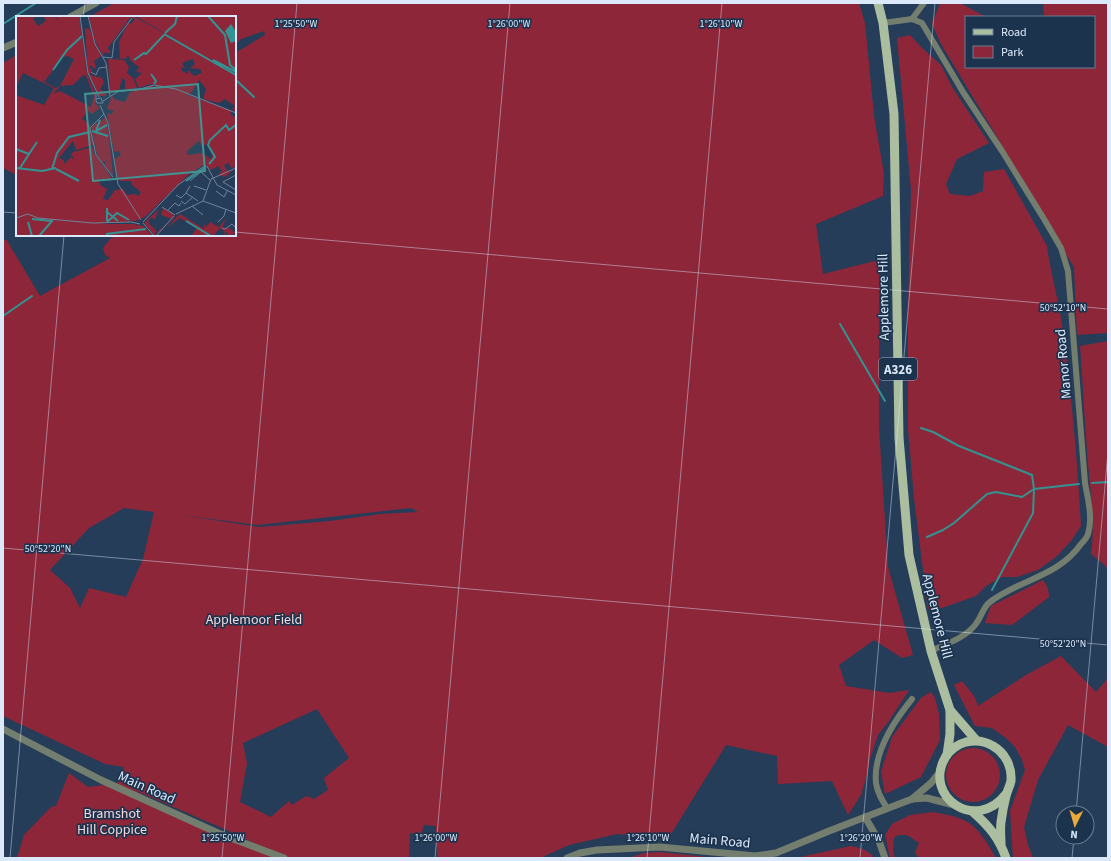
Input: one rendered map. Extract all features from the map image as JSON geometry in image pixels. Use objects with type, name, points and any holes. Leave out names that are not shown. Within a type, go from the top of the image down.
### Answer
[{"type":"main road","name":"A326","points":[[878,3],[883,23]]},
{"type":"main road","name":"Applemore Hill","points":[[883,23],[894,114],[899,438],[909,555],[931,650],[950,710],[950,734],[947,755]]},
{"type":"main road","name":"Applemore Hill","points":[[950,710],[976,740]]},
{"type":"main road","points":[[1001,844],[1001,824],[1006,794],[1011,782],[1011,770],[1007,759],[999,749],[988,743],[976,740],[965,742],[955,747],[942,763],[940,781],[943,790],[947,798],[963,810],[973,812],[983,811],[1000,802],[1006,794]]},
{"type":"main road","points":[[973,812],[986,823],[1001,844],[1006,858]]},
{"type":"street","points":[[72,16],[96,3]]},
{"type":"street","points":[[883,23],[912,18],[924,3]]},
{"type":"street","name":"Manor Road","points":[[912,18],[922,23],[963,92],[1002,151],[1061,248],[1068,271],[1085,475],[1090,516],[1088,536],[1066,562],[1050,572],[1000,595],[988,603],[975,626],[960,638],[931,650]]},
{"type":"street","points":[[3,48],[16,42]]},
{"type":"street","points":[[887,808],[878,793],[876,771],[880,754],[890,729],[912,699]]},
{"type":"street","name":"Main Road","points":[[3,729],[101,780],[218,833],[284,858]]},
{"type":"street","name":"Main Road","points":[[912,799],[940,772]]},
{"type":"street","name":"Main Road","points":[[567,858],[580,853],[597,850],[660,848],[728,856],[755,856],[776,853],[912,799],[927,798],[954,804]]},
{"type":"street","points":[[865,817],[879,841],[885,858]]},
{"type":"green space","points":[[114,3],[859,3],[865,23],[874,116],[884,174],[883,196],[816,224],[823,274],[879,260],[879,428],[888,567],[913,655],[902,658],[874,640],[839,665],[846,686],[889,693],[909,690],[878,735],[861,795],[848,815],[832,781],[778,784],[777,756],[726,745],[668,839],[617,834],[569,845],[540,858],[437,858],[436,826],[424,825],[421,835],[410,833],[409,858],[17,858],[24,835],[51,807],[56,806],[69,773],[88,787],[118,783],[124,767],[105,764],[3,716],[3,241],[6,239],[40,296],[110,258],[105,255],[103,248],[114,236],[236,236],[236,52],[265,35],[264,31],[241,39],[236,44],[236,16],[91,16]],"holes":[[[124,508],[154,512],[143,559],[126,597],[89,588],[80,608],[70,588],[50,570],[89,528]],[[411,508],[418,512],[380,514],[330,521],[260,527],[181,515],[258,525]],[[317,709],[349,758],[324,778],[328,790],[314,799],[306,796],[292,805],[289,801],[271,817],[240,802],[247,763],[243,743]],[[132,789],[231,832],[275,853],[196,824]]]},
{"type":"green space","points":[[940,3],[960,3],[984,16],[965,16],[965,68],[1095,68],[1095,16],[1044,16],[1043,3],[1108,3],[1108,333],[1077,335],[1074,267],[1041,216],[994,132],[941,44],[932,24]]},
{"type":"green space","points":[[910,35],[941,65],[952,87],[989,143],[957,159],[946,184],[950,194],[970,196],[983,191],[984,172],[1004,169],[1047,246],[1061,318],[1068,369],[1076,448],[1081,526],[1071,541],[1056,557],[1038,570],[1017,577],[1002,577],[986,586],[976,596],[942,608],[928,609],[914,498],[908,429],[908,313],[911,190],[897,38]]},
{"type":"green space","points":[[16,56],[16,174],[3,168],[3,63]]},
{"type":"green space","points":[[1108,341],[1108,568],[1091,554],[1093,528],[1080,346]]},
{"type":"green space","points":[[1043,580],[1048,588],[1049,597],[1012,625],[985,623],[991,606]]},
{"type":"green space","points":[[1061,656],[1096,692],[1108,678],[1108,747],[1068,725],[1038,780],[1024,827],[1033,858],[1013,858],[1010,811],[1025,770],[1022,760],[1015,747],[1006,738],[992,728],[975,726],[954,685],[962,681],[974,696],[978,706],[1026,675]]},
{"type":"green space","points":[[931,692],[935,698],[939,714],[940,740],[921,777],[885,794],[881,772],[892,737],[921,698]]},
{"type":"green space","points":[[973,748],[983,750],[992,756],[998,765],[1000,775],[998,785],[992,794],[983,800],[973,802],[963,800],[954,794],[948,785],[946,775],[948,765],[954,756],[963,750]]},
{"type":"green space","points":[[933,812],[958,818],[967,822],[982,835],[996,858],[919,858],[915,853],[919,843],[907,835],[898,835],[894,838],[893,852],[895,858],[890,858],[885,835],[892,824],[910,815]]},
{"type":"green space","points":[[851,846],[867,851],[874,858],[776,858],[800,857]]},
{"type":"green space","points":[[660,852],[716,858],[628,858],[644,853]]},
{"type":"waterway","points":[[3,24],[36,3]]},
{"type":"waterway","points":[[237,81],[254,97]]},
{"type":"waterway","points":[[3,316],[32,296]]},
{"type":"waterway","points":[[840,324],[885,401]]},
{"type":"waterway","points":[[921,428],[933,432],[959,446],[1032,475],[1034,489],[1079,484]]},
{"type":"waterway","points":[[1092,483],[1108,482]]},
{"type":"waterway","points":[[927,537],[954,523],[987,494],[996,492],[1022,497],[1034,489]]},
{"type":"waterway","points":[[992,590],[1033,513],[1034,489]]},
{"type":"park label","name":"Applemoor Field","points":[[254,619]]},
{"type":"park label","name":"Bramshot Hill Coppice","points":[[112,822]]}]
